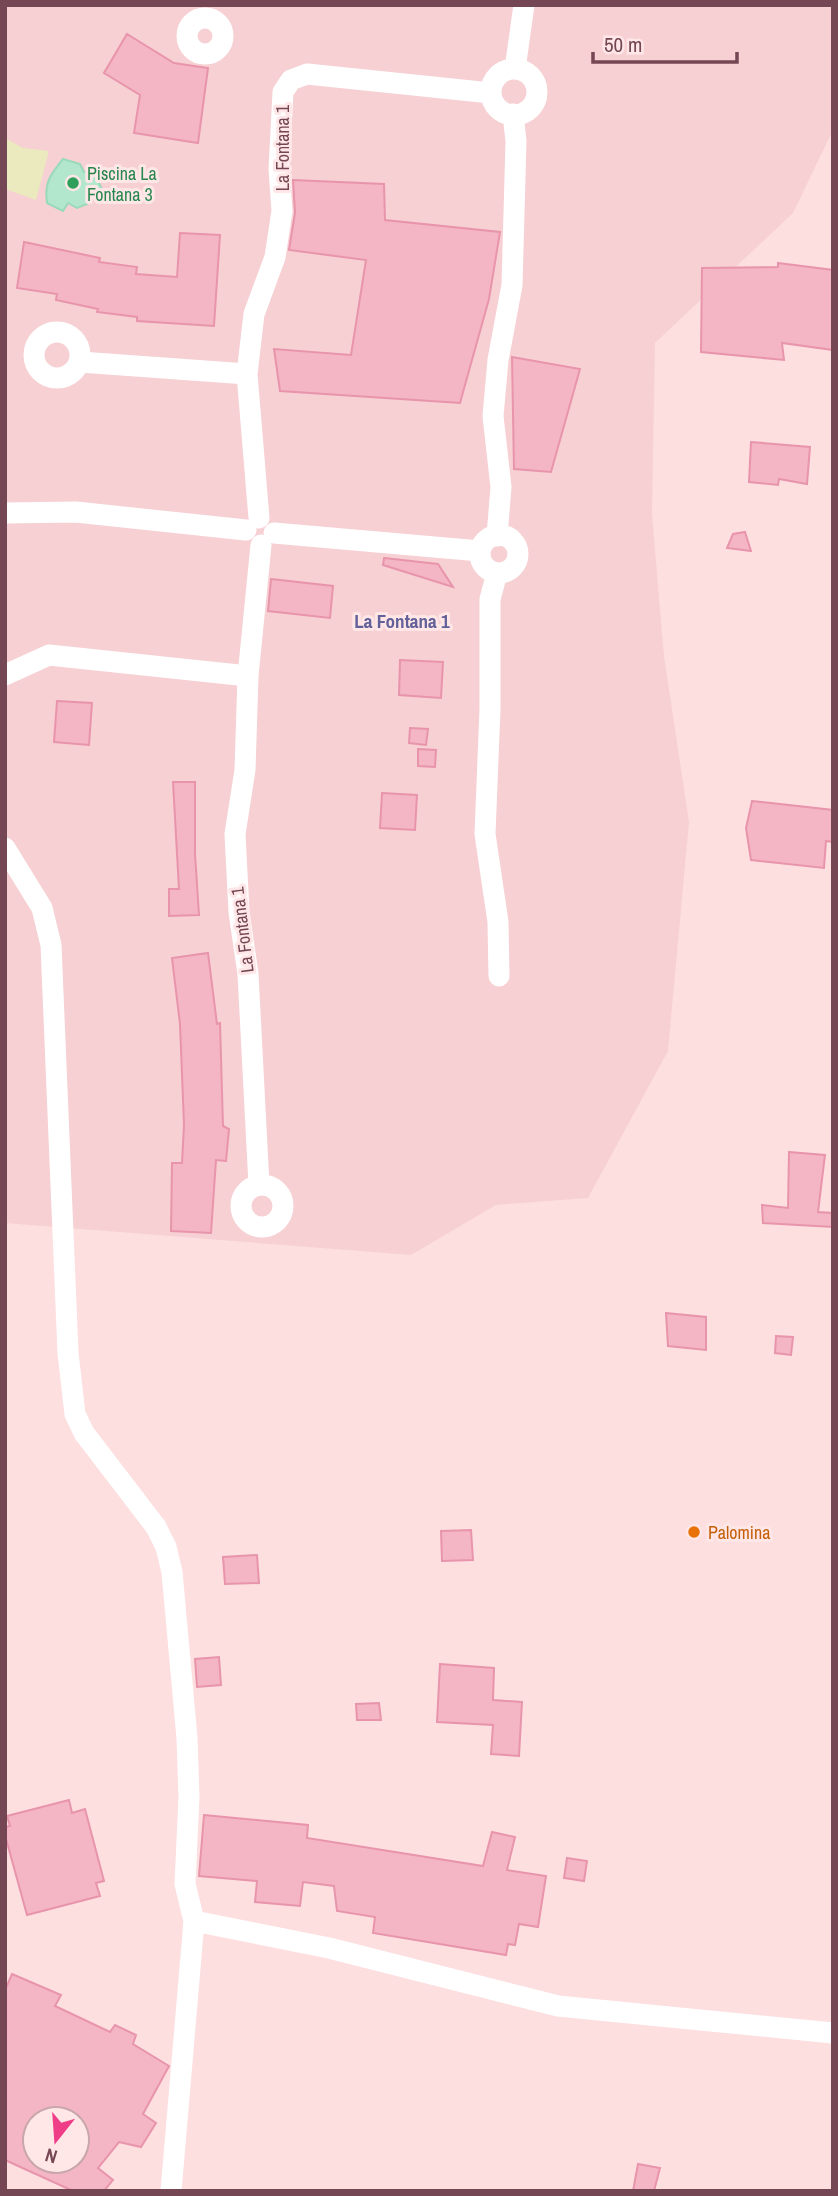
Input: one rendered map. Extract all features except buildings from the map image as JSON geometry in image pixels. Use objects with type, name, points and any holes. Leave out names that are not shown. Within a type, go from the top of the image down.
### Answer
[{"type":"street","points":[[515,69],[524,5]]},
{"type":"street","points":[[515,69],[534,80],[537,94],[530,107],[513,114],[497,107],[491,93],[492,85],[500,73],[515,69]]},
{"type":"street","name":"La Fontana 1","points":[[259,1185],[248,974],[236,872],[235,834],[248,730],[248,676],[260,532],[247,374],[254,314],[275,257],[282,211],[283,92],[292,80],[307,74],[491,93]]},
{"type":"street","points":[[497,536],[501,486],[493,416],[498,360],[512,285],[516,141],[513,114]]},
{"type":"street","points":[[80,362],[247,374]]},
{"type":"street","points":[[5,501],[77,499],[115,503],[158,521]]},
{"type":"street","points":[[5,513],[76,512],[260,532],[480,551]]},
{"type":"street","points":[[497,536],[509,538],[518,554],[509,570],[497,573],[486,568],[480,551],[486,540],[497,536]]},
{"type":"street","points":[[497,573],[490,598],[490,709],[485,834],[498,922],[499,976]]},
{"type":"street","points":[[5,676],[49,655],[248,676]]},
{"type":"street","points":[[5,848],[41,908],[51,945],[68,1353],[75,1414],[84,1433],[156,1527],[166,1547],[172,1572],[187,1738],[189,1797],[185,1884],[194,1921],[172,2191]]},
{"type":"street","points":[[194,1921],[329,1948],[558,2006],[833,2033]]},
{"type":"shaded area","points":[[5,5],[833,5],[833,130],[793,213],[655,343],[652,514],[664,656],[689,822],[668,1051],[588,1198],[496,1205],[411,1255],[5,1223]]},
{"type":"shaded area","points":[[5,138],[23,148],[49,151],[36,200],[5,189]]},
{"type":"shaded area","name":"Piscina La Fontana 3","points":[[63,159],[80,164],[84,172],[94,174],[101,187],[98,196],[91,197],[87,204],[77,208],[68,203],[63,211],[47,203],[46,190],[49,180]]},
{"type":"place","name":"Piscina La Fontana 3","points":[[73,183]]},
{"type":"place","name":"Palomina","points":[[694,1532]]},
{"type":"district","name":"La Fontana 1","points":[[402,621]]}]
